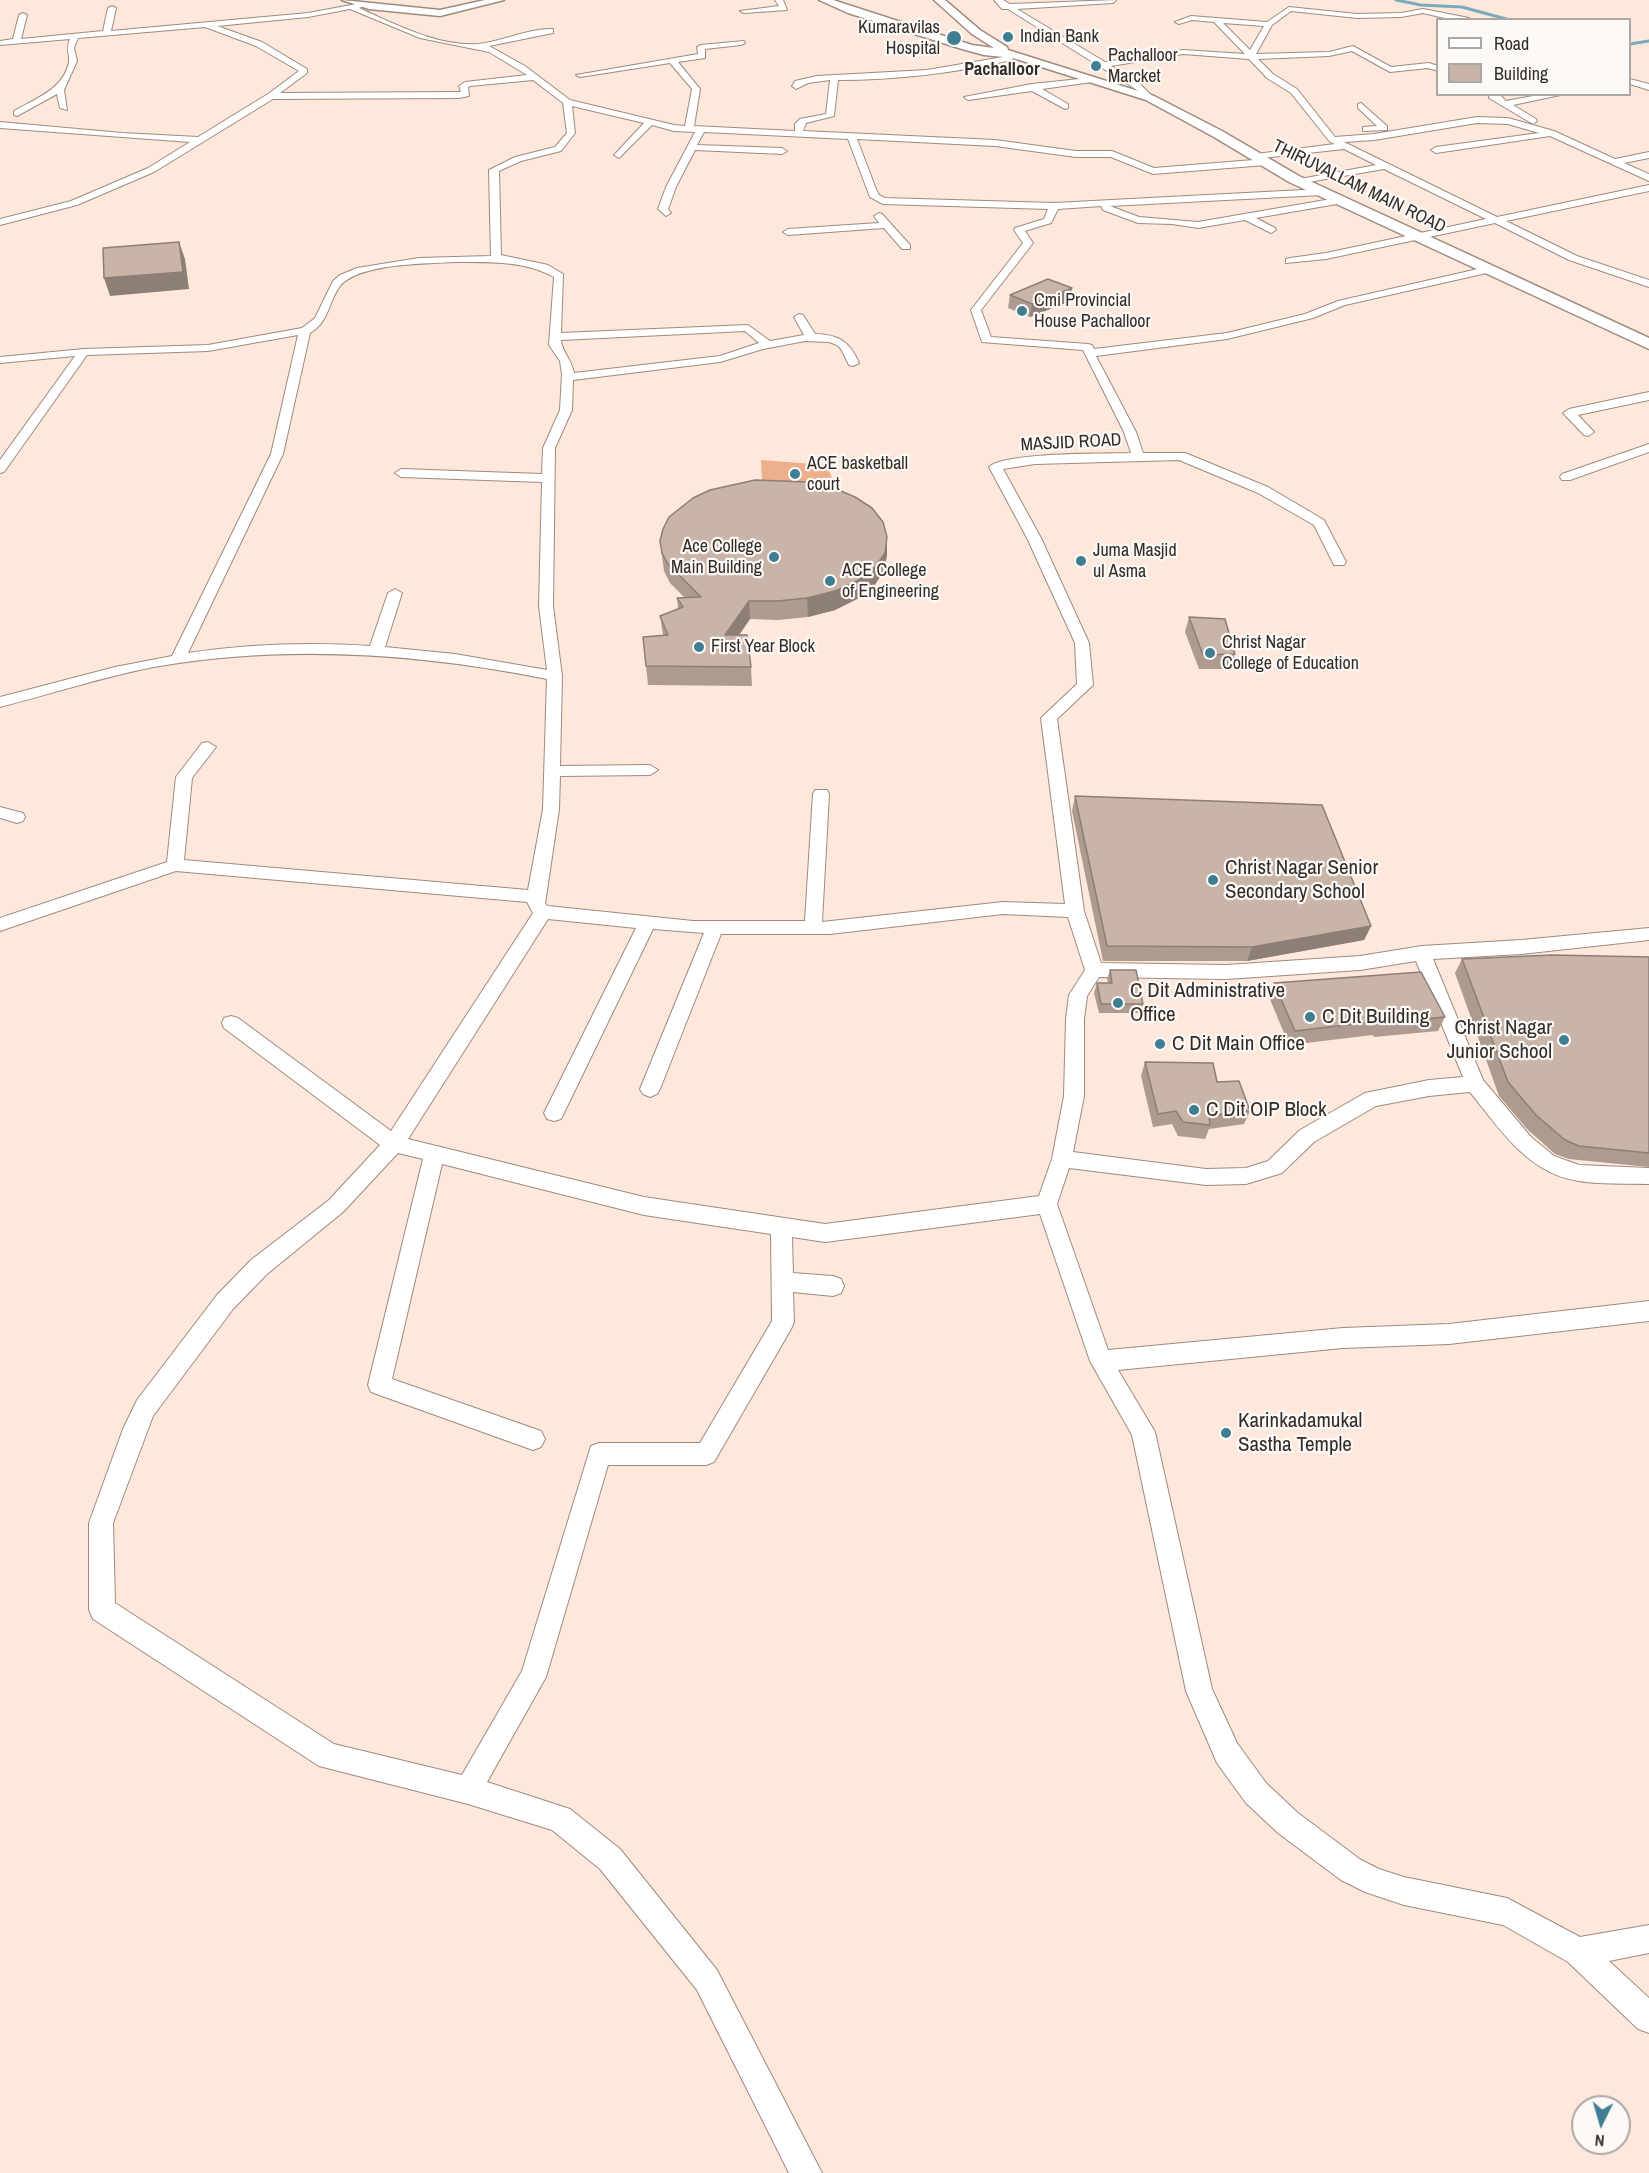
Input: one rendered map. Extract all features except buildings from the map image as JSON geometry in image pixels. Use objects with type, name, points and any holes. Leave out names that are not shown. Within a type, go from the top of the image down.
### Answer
[{"type":"main road","points":[[354,4],[440,14],[499,0]]},
{"type":"main road","name":"THIRUVALLAM MAIN ROAD","points":[[824,0],[966,47],[1052,68],[1150,98],[1300,182],[1649,344]]},
{"type":"main road","points":[[939,0],[976,32],[1012,57]]},
{"type":"street","points":[[744,11],[784,8],[779,0]]},
{"type":"street","points":[[998,0],[1005,7],[1137,86],[1150,98]]},
{"type":"street","points":[[1005,7],[1113,1]]},
{"type":"street","points":[[1387,15],[1390,3]]},
{"type":"street","points":[[0,43],[308,15],[354,4],[398,28],[448,44],[479,46],[550,31]]},
{"type":"street","points":[[106,35],[112,8]]},
{"type":"street","points":[[1250,57],[1269,24],[1289,9],[1357,16],[1423,11],[1456,18]]},
{"type":"street","points":[[17,41],[23,15]]},
{"type":"street","points":[[1179,22],[1191,18],[1269,24]]},
{"type":"street","points":[[1216,20],[1272,78],[1294,91],[1333,140],[1573,258],[1649,284]]},
{"type":"street","points":[[0,222],[74,203],[151,170],[272,96],[300,76],[303,69],[259,44],[208,25]]},
{"type":"street","points":[[64,108],[61,88],[73,61],[70,48],[75,37]]},
{"type":"street","points":[[580,75],[702,56],[701,47],[741,43]]},
{"type":"street","points":[[479,46],[508,58],[567,102],[649,123],[700,131],[995,143],[1076,154],[1109,153],[1153,171],[1261,159],[1344,146]]},
{"type":"street","points":[[1104,65],[1183,52],[1250,57],[1329,54],[1353,48],[1390,70],[1429,65],[1436,68]]},
{"type":"street","points":[[796,86],[798,82],[805,81],[934,72],[1012,57]]},
{"type":"street","points":[[672,60],[696,89],[689,129]]},
{"type":"street","points":[[272,96],[459,96],[466,94],[463,86],[468,84],[534,77]]},
{"type":"street","points":[[799,134],[799,124],[803,121],[826,119],[830,116],[834,79]]},
{"type":"street","points":[[968,97],[1089,80]]},
{"type":"street","points":[[1631,82],[1649,87]]},
{"type":"street","points":[[1032,87],[1065,106]]},
{"type":"street","points":[[17,112],[61,88]]},
{"type":"street","points":[[1492,96],[1551,133]]},
{"type":"street","points":[[1505,104],[1550,96]]},
{"type":"street","points":[[500,259],[495,252],[494,170],[518,159],[558,149],[571,134],[567,102]]},
{"type":"street","points":[[1325,131],[1384,128],[1361,106]]},
{"type":"street","points":[[1333,140],[1374,137],[1477,120],[1518,122],[1551,133],[1649,178]]},
{"type":"street","points":[[619,155],[649,123]]},
{"type":"street","points":[[0,125],[122,136],[201,140]]},
{"type":"street","points":[[666,213],[663,209],[671,188],[700,131]]},
{"type":"street","points":[[1436,150],[1551,133]]},
{"type":"street","points":[[850,136],[859,153],[875,197],[883,201],[1054,206],[1322,192]]},
{"type":"street","points":[[692,147],[782,151]]},
{"type":"street","points":[[1614,162],[1649,154]]},
{"type":"street","points":[[1300,182],[1385,166]]},
{"type":"street","points":[[1290,261],[1326,256],[1416,235],[1649,188]]},
{"type":"street","points":[[1104,203],[1106,208],[1138,220],[1172,221],[1198,225],[1340,200]]},
{"type":"street","points":[[879,216],[883,201]]},
{"type":"street","points":[[1054,206],[1048,221],[1019,230],[1028,243],[976,310],[986,340],[1088,347],[1089,353],[1227,336],[1308,316],[1342,303],[1491,269]]},
{"type":"street","points":[[804,221],[879,216]]},
{"type":"street","points":[[879,216],[906,247]]},
{"type":"street","points":[[1246,216],[1271,230]]},
{"type":"street","points":[[788,232],[887,225]]},
{"type":"street","points":[[0,360],[84,352],[208,348],[306,331],[320,323],[338,283],[360,270],[395,263],[500,259],[532,264],[559,276],[555,345],[566,361],[568,377],[566,410],[549,448],[546,606],[555,676],[551,809],[539,904],[393,1144],[336,1206],[259,1267],[225,1302],[145,1408],[135,1429],[101,1523],[102,1610],[329,1756],[468,1790],[560,1819],[610,1859],[707,1980],[806,2173]]},
{"type":"street","points":[[799,317],[812,338]]},
{"type":"street","points":[[556,337],[748,328],[768,345]]},
{"type":"street","points":[[177,660],[277,454],[306,331]]},
{"type":"street","points":[[568,377],[720,359],[788,340],[812,338],[842,343],[849,351],[852,363]]},
{"type":"street","points":[[0,469],[84,352]]},
{"type":"street","name":"MASJID ROAD","points":[[1075,911],[1049,718],[1085,685],[1082,643],[1034,538],[995,467],[1035,460],[1138,457],[1130,432],[1089,353]]},
{"type":"street","points":[[1588,432],[1569,413],[1649,396]]},
{"type":"street","points":[[1566,477],[1649,448]]},
{"type":"street","points":[[1138,457],[1180,456],[1263,490],[1319,523],[1339,562]]},
{"type":"street","points":[[401,473],[549,478]]},
{"type":"street","points":[[376,651],[395,593]]},
{"type":"street","points":[[0,702],[124,669],[278,647],[421,653],[480,661],[555,676]]},
{"type":"street","points":[[175,865],[184,777],[208,747]]},
{"type":"street","points":[[552,771],[650,771]]},
{"type":"street","points":[[813,928],[821,794]]},
{"type":"street","points":[[0,812],[17,817]]},
{"type":"street","points":[[0,925],[175,865],[539,904],[647,923],[715,927],[830,928],[1003,908],[1075,911],[1094,970]]},
{"type":"street","points":[[554,1113],[647,923]]},
{"type":"street","points":[[650,1089],[715,927]]},
{"type":"street","points":[[1094,970],[1226,972],[1360,963],[1422,952],[1532,946],[1649,934]]},
{"type":"street","points":[[1422,952],[1475,1084],[1524,1143],[1547,1162],[1579,1173],[1649,1176]]},
{"type":"street","points":[[1094,970],[1078,995],[1075,1019],[1074,1096],[1062,1159],[1047,1204],[1101,1361],[1143,1432],[1200,1691],[1227,1753],[1256,1793],[1288,1823],[1351,1870],[1375,1882],[1404,1891],[1507,1912],[1578,1952],[1649,2018]]},
{"type":"street","points":[[231,1023],[393,1144],[644,1206],[825,1233],[1047,1204]]},
{"type":"street","points":[[1062,1159],[1206,1177],[1246,1176],[1275,1167],[1307,1136],[1372,1099],[1428,1088],[1475,1084]]},
{"type":"street","points":[[434,1154],[379,1385],[533,1439]]},
{"type":"street","points":[[468,1790],[532,1677],[599,1454],[706,1454],[783,1322],[781,1227]]},
{"type":"street","points":[[782,1282],[833,1286]]},
{"type":"street","points":[[1101,1361],[1343,1338],[1449,1334],[1649,1311]]},
{"type":"street","points":[[1578,1952],[1649,1939]]},
{"type":"shaded area","name":"ACE basketball court","points":[[761,460],[827,465],[834,484],[762,481]]},
{"type":"waterway","points":[[1396,0],[1421,5],[1462,7],[1503,18]]},
{"type":"waterway","points":[[1631,44],[1649,41]]},
{"type":"place","name":"Indian Bank","points":[[1008,37]]},
{"type":"place","name":"Kumaravilas Hospital","points":[[954,38]]},
{"type":"place","name":"Pachalloor Marcket","points":[[1096,66]]},
{"type":"place","name":"Cmi Provincial House Pachalloor","points":[[1022,311]]},
{"type":"place","name":"ACE basketball court","points":[[795,474]]},
{"type":"place","name":"Ace College Main Building","points":[[774,557]]},
{"type":"place","name":"Juma Masjid ul Asma","points":[[1081,561]]},
{"type":"place","name":"ACE College of Engineering","points":[[830,581]]},
{"type":"place","name":"First Year Block","points":[[699,647]]},
{"type":"place","name":"Christ Nagar College of Education","points":[[1210,653]]},
{"type":"place","name":"Christ Nagar Senior Secondary School","points":[[1213,880]]},
{"type":"place","name":"C Dit Administrative Office","points":[[1118,1003]]},
{"type":"place","name":"C Dit Building","points":[[1310,1017]]},
{"type":"place","name":"Christ Nagar Junior School","points":[[1564,1040]]},
{"type":"place","name":"C Dit Main Office","points":[[1160,1044]]},
{"type":"place","name":"C Dit OIP Block","points":[[1194,1110]]},
{"type":"place","name":"Karinkadamukal Sastha Temple","points":[[1226,1433]]},
{"type":"district","name":"Pachalloor","points":[[1002,70]]}]
